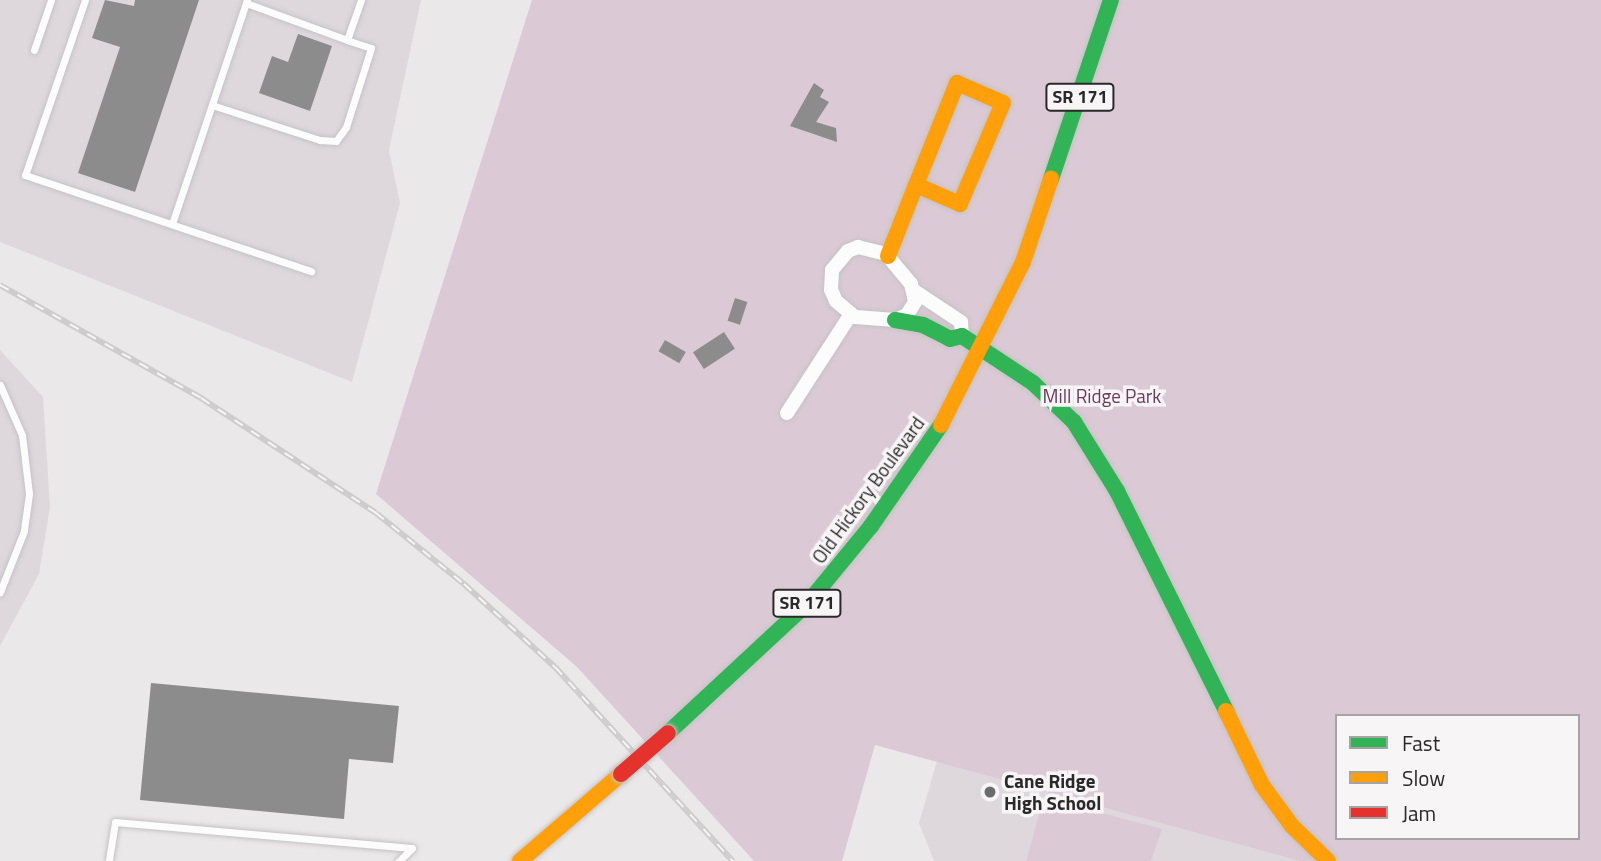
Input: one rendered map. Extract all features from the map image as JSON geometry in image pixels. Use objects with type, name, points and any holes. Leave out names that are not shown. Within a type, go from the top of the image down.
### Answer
[{"type":"street","name":"Old Hickory Boulevard","points":[[520,861],[766,646],[844,561],[933,439],[984,349],[1035,230],[1111,0]]},
{"type":"street","points":[[888,256],[916,185],[957,83],[1003,103],[960,204],[916,185]]},
{"type":"street","points":[[962,336],[961,322],[914,290],[888,256],[878,249],[858,247],[834,265],[832,295],[851,314],[923,325],[950,339],[962,336],[1049,396],[1087,440],[1121,499],[1262,785],[1292,826],[1328,861]]},
{"type":"street","points":[[895,320],[912,310],[914,290]]},
{"type":"street","points":[[787,413],[851,314]]},
{"type":"lane","points":[[34,50],[51,0]]},
{"type":"lane","points":[[85,0],[25,175],[311,271]]},
{"type":"lane","points":[[347,40],[361,0]]},
{"type":"lane","points":[[172,224],[246,2],[371,48],[346,127],[336,141],[320,140],[212,105]]},
{"type":"lane","points":[[0,385],[22,435],[29,495],[24,531],[0,592]]},
{"type":"lane","points":[[109,861],[115,822],[412,848],[399,861]]},
{"type":"shaded area","points":[[0,0],[421,0],[389,150],[400,203],[352,382],[0,242]]},
{"type":"shaded area","points":[[0,350],[43,397],[50,507],[39,574],[0,646]]},
{"type":"shaded area","name":"Cane Ridge High School","points":[[937,761],[1300,861],[934,861],[919,823]]},
{"type":"green space","name":"Mill Ridge Park","points":[[532,0],[1601,0],[1601,861],[1300,861],[875,745],[842,861],[754,861],[577,667],[376,494]]},
{"type":"green space","points":[[1050,799],[1162,829],[1151,861],[1026,861],[1042,804]]},
{"type":"building","points":[[105,0],[134,6],[135,0],[199,0],[135,192],[78,173],[120,47],[92,38]]},
{"type":"building","points":[[298,34],[332,46],[310,111],[259,93],[272,56],[288,62]]},
{"type":"building","points":[[814,83],[824,90],[820,97],[829,102],[816,122],[836,128],[837,142],[790,126]]},
{"type":"building","points":[[735,298],[747,302],[740,325],[728,321]]},
{"type":"building","points":[[724,332],[735,349],[704,369],[693,352]]},
{"type":"building","points":[[665,340],[686,352],[679,363],[658,351]]},
{"type":"building","points":[[151,683],[399,706],[393,763],[349,759],[344,819],[140,800]]},
{"type":"railway","points":[[0,285],[201,398],[376,513],[464,584],[555,667],[733,861]]},
{"type":"traffic: fast","points":[[1051,179],[1111,0]]},
{"type":"traffic: fast","points":[[895,320],[923,325],[950,339],[962,336],[1033,383],[1074,422],[1117,491],[1226,711]]},
{"type":"traffic: fast","points":[[668,733],[807,604],[871,526],[941,425]]},
{"type":"traffic: slow","points":[[888,256],[916,185],[957,83],[1003,103],[960,204],[916,185]]},
{"type":"traffic: slow","points":[[941,425],[1023,262],[1051,179]]},
{"type":"traffic: slow","points":[[1226,711],[1262,785],[1292,826],[1328,861]]},
{"type":"traffic: slow","points":[[520,861],[621,774]]},
{"type":"traffic: jam","points":[[621,774],[668,733]]},
{"type":"place","name":"Cane Ridge High School","points":[[990,792]]}]
